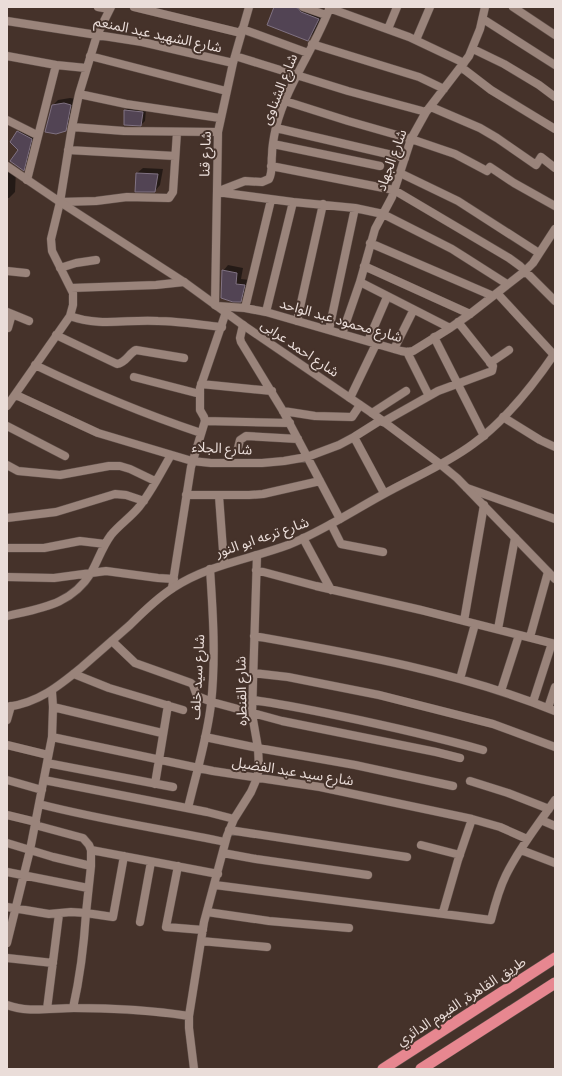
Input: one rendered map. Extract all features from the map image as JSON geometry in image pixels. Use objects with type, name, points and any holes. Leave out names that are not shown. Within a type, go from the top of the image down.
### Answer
[{"type":"highway","name":"طريق القاهرة, الفيوم الدائري","points":[[383,1069],[555,958]]},
{"type":"highway","points":[[421,1069],[555,983]]},
{"type":"street","points":[[7,406],[70,316],[73,299],[71,288],[52,251],[51,239],[60,202],[79,94],[97,35],[110,8],[98,7]]},
{"type":"street","points":[[134,7],[242,31],[308,53]]},
{"type":"street","name":"شارع قنا","points":[[216,305],[218,132],[234,59],[249,7]]},
{"type":"street","points":[[302,7],[328,10],[388,29],[416,40],[463,65],[491,90],[555,129]]},
{"type":"street","points":[[388,29],[397,7]]},
{"type":"street","points":[[416,40],[430,7]]},
{"type":"street","name":"شارع الجهاد","points":[[342,334],[360,282],[375,228],[389,203],[411,138],[428,110],[463,65],[473,49],[483,19],[485,7]]},
{"type":"street","points":[[513,7],[555,35]]},
{"type":"street","name":"شارع الشناوى","points":[[217,192],[245,181],[266,181],[271,175],[273,144],[276,128],[285,101],[328,10]]},
{"type":"street","points":[[483,19],[555,65]]},
{"type":"street","name":"شارع الشهيد عبد المنعم","points":[[7,21],[142,42],[234,59],[297,74],[374,99],[428,110],[480,128],[536,165],[541,157],[555,168]]},
{"type":"street","points":[[312,44],[419,78],[444,89]]},
{"type":"street","points":[[473,49],[504,64],[539,85],[555,98]]},
{"type":"street","points":[[7,56],[56,65],[86,68]]},
{"type":"street","points":[[90,56],[226,92]]},
{"type":"street","points":[[27,180],[37,135],[56,65]]},
{"type":"street","points":[[79,94],[126,104],[220,118]]},
{"type":"street","points":[[285,101],[348,121],[411,138],[455,154],[487,171],[490,167],[514,183],[555,206]]},
{"type":"street","points":[[7,120],[37,135]]},
{"type":"street","points":[[72,127],[124,131],[218,132]]},
{"type":"street","points":[[276,128],[405,158]]},
{"type":"street","points":[[60,202],[96,201],[127,197],[169,198],[173,192],[177,132]]},
{"type":"street","points":[[273,144],[380,166]]},
{"type":"street","points":[[68,150],[175,156]]},
{"type":"street","name":"شارع احمد عرابى","points":[[7,166],[184,282],[243,325],[372,413],[440,464],[467,488],[555,579]]},
{"type":"street","points":[[271,166],[394,190],[509,258],[525,271],[555,301]]},
{"type":"street","points":[[400,173],[458,201],[539,253]]},
{"type":"street","points":[[217,192],[271,200],[355,208],[383,214],[452,249],[507,284]]},
{"type":"street","points":[[245,308],[271,200]]},
{"type":"street","points":[[266,312],[293,202]]},
{"type":"street","points":[[297,321],[323,204]]},
{"type":"street","points":[[329,330],[355,208]]},
{"type":"street","name":"شارع محمود عبد الواحد","points":[[216,305],[266,312],[407,352],[415,350],[450,328],[525,271],[555,229]]},
{"type":"street","points":[[370,243],[495,294],[554,354]]},
{"type":"street","points":[[60,268],[76,263],[96,260]]},
{"type":"street","points":[[364,266],[470,314]]},
{"type":"street","points":[[7,271],[26,273]]},
{"type":"street","points":[[71,288],[156,285],[184,282]]},
{"type":"street","points":[[360,282],[450,328]]},
{"type":"street","points":[[350,398],[372,343],[387,297]]},
{"type":"street","points":[[394,349],[413,310]]},
{"type":"street","points":[[172,588],[192,461],[205,421],[200,410],[201,384],[226,312]]},
{"type":"street","points":[[8,328],[10,313],[29,321]]},
{"type":"street","points":[[70,316],[95,322],[116,323],[157,320],[222,327]]},
{"type":"street","points":[[458,322],[490,363],[509,350]]},
{"type":"street","points":[[243,325],[240,338],[241,342],[290,423],[340,519]]},
{"type":"street","points":[[56,334],[117,364],[123,362],[132,352],[136,350],[184,358]]},
{"type":"street","points":[[434,337],[484,436]]},
{"type":"street","points":[[407,352],[429,396]]},
{"type":"street","name":"شارع ترعه ابو النور","points":[[9,707],[28,702],[52,692],[112,641],[155,601],[184,581],[210,569],[257,555],[303,538],[467,448],[484,436],[504,417],[526,393],[554,354]]},
{"type":"street","name":"شارع الجلاء","points":[[16,395],[87,429],[109,437],[192,461],[211,463],[262,463],[284,461],[323,451],[354,437],[429,396],[458,383],[491,373],[493,368],[490,363]]},
{"type":"street","points":[[35,365],[108,398],[201,433]]},
{"type":"street","points":[[134,377],[200,394]]},
{"type":"street","points":[[201,384],[272,391]]},
{"type":"street","points":[[372,413],[406,391]]},
{"type":"street","points":[[283,411],[315,416],[352,417],[360,405]]},
{"type":"street","points":[[504,417],[540,440],[555,447]]},
{"type":"street","points":[[205,421],[290,423]]},
{"type":"street","points":[[7,426],[65,456]]},
{"type":"street","points":[[238,448],[240,440],[246,436],[298,439]]},
{"type":"street","points":[[354,437],[384,493]]},
{"type":"street","points":[[7,616],[49,606],[59,602],[77,590],[92,572],[105,544],[144,500],[172,455]]},
{"type":"street","points":[[7,465],[18,471],[60,475],[109,466],[120,466],[155,481]]},
{"type":"street","points":[[186,495],[220,496],[263,494],[320,481]]},
{"type":"street","points":[[467,488],[555,519]]},
{"type":"street","points":[[7,518],[56,512],[115,494],[126,495],[144,500]]},
{"type":"street","points":[[220,496],[224,564]]},
{"type":"street","points":[[464,622],[484,506]]},
{"type":"street","points":[[331,524],[341,544],[383,552]]},
{"type":"street","points":[[303,538],[330,590]]},
{"type":"street","points":[[498,630],[515,538]]},
{"type":"street","points":[[7,548],[44,548],[80,541],[105,544]]},
{"type":"street","name":"شارع القنطره","points":[[194,1069],[189,1016],[203,930],[229,830],[251,792],[257,778],[259,758],[252,714],[257,555]]},
{"type":"street","name":"شارع سيد خلف","points":[[188,808],[212,702],[213,629],[210,569]]},
{"type":"street","points":[[256,570],[330,590],[414,608],[464,622],[553,643],[532,702]]},
{"type":"street","points":[[7,577],[54,578],[92,572],[111,571],[174,579]]},
{"type":"street","points":[[530,638],[548,572]]},
{"type":"street","points":[[460,679],[475,624]]},
{"type":"street","points":[[502,691],[519,635]]},
{"type":"street","points":[[254,636],[392,662],[502,691],[552,709],[555,687]]},
{"type":"street","points":[[112,641],[135,663],[191,683],[197,696],[212,702],[252,714],[460,758]]},
{"type":"street","points":[[253,673],[288,677],[379,695],[493,724],[555,747]]},
{"type":"street","points":[[74,674],[109,688],[184,710]]},
{"type":"street","points":[[7,943],[25,875],[52,737],[52,692]]},
{"type":"street","points":[[253,700],[294,706],[377,723],[430,735],[483,750]]},
{"type":"street","points":[[155,784],[162,733],[168,705]]},
{"type":"street","points":[[7,720],[9,707]]},
{"type":"street","points":[[53,707],[162,733]]},
{"type":"street","name":"شارع سيد عبد الفضيل","points":[[52,737],[198,768],[257,778],[320,786],[472,819],[500,827],[527,840]]},
{"type":"street","points":[[205,737],[355,765],[453,786]]},
{"type":"street","points":[[7,745],[48,759],[173,787]]},
{"type":"street","points":[[7,780],[42,790]]},
{"type":"street","points":[[44,780],[188,808],[234,819]]},
{"type":"street","points":[[470,781],[508,792],[549,809]]},
{"type":"street","points":[[215,885],[443,912],[491,920],[498,893],[506,875],[527,840],[555,800]]},
{"type":"street","points":[[39,804],[98,818],[225,842]]},
{"type":"street","points":[[7,815],[83,838],[87,841],[91,850],[82,952],[73,1008]]},
{"type":"street","points":[[443,912],[472,819]]},
{"type":"street","points":[[541,820],[555,826]]},
{"type":"street","points":[[229,830],[407,857]]},
{"type":"street","points":[[7,843],[90,866]]},
{"type":"street","points":[[421,845],[460,855]]},
{"type":"street","points":[[91,850],[218,874]]},
{"type":"street","points":[[521,850],[555,863]]},
{"type":"street","points":[[223,853],[368,875]]},
{"type":"street","points":[[7,907],[49,914],[86,912],[113,917],[124,856]]},
{"type":"street","points":[[140,922],[151,862]]},
{"type":"street","points":[[178,866],[166,927],[203,930]]},
{"type":"street","points":[[7,872],[88,888]]},
{"type":"street","points":[[207,912],[269,921],[349,928]]},
{"type":"street","points":[[47,1009],[59,914]]},
{"type":"street","points":[[201,941],[267,947]]},
{"type":"street","points":[[7,958],[53,963]]},
{"type":"street","points":[[7,1005],[28,1009],[73,1008],[151,1011],[189,1016]]},
{"type":"building","points":[[274,7],[298,8],[301,12],[319,19],[308,41],[267,25]]},
{"type":"building","points":[[64,103],[71,105],[66,131],[56,134],[45,132],[52,105]]},
{"type":"building","points":[[124,110],[143,112],[141,126],[124,125]]},
{"type":"building","points":[[17,131],[32,139],[24,171],[10,161],[18,150],[10,142]]},
{"type":"building","points":[[136,173],[158,174],[155,192],[135,192]]},
{"type":"building","points":[[222,270],[237,273],[236,284],[245,285],[241,302],[233,302],[221,298]]}]
